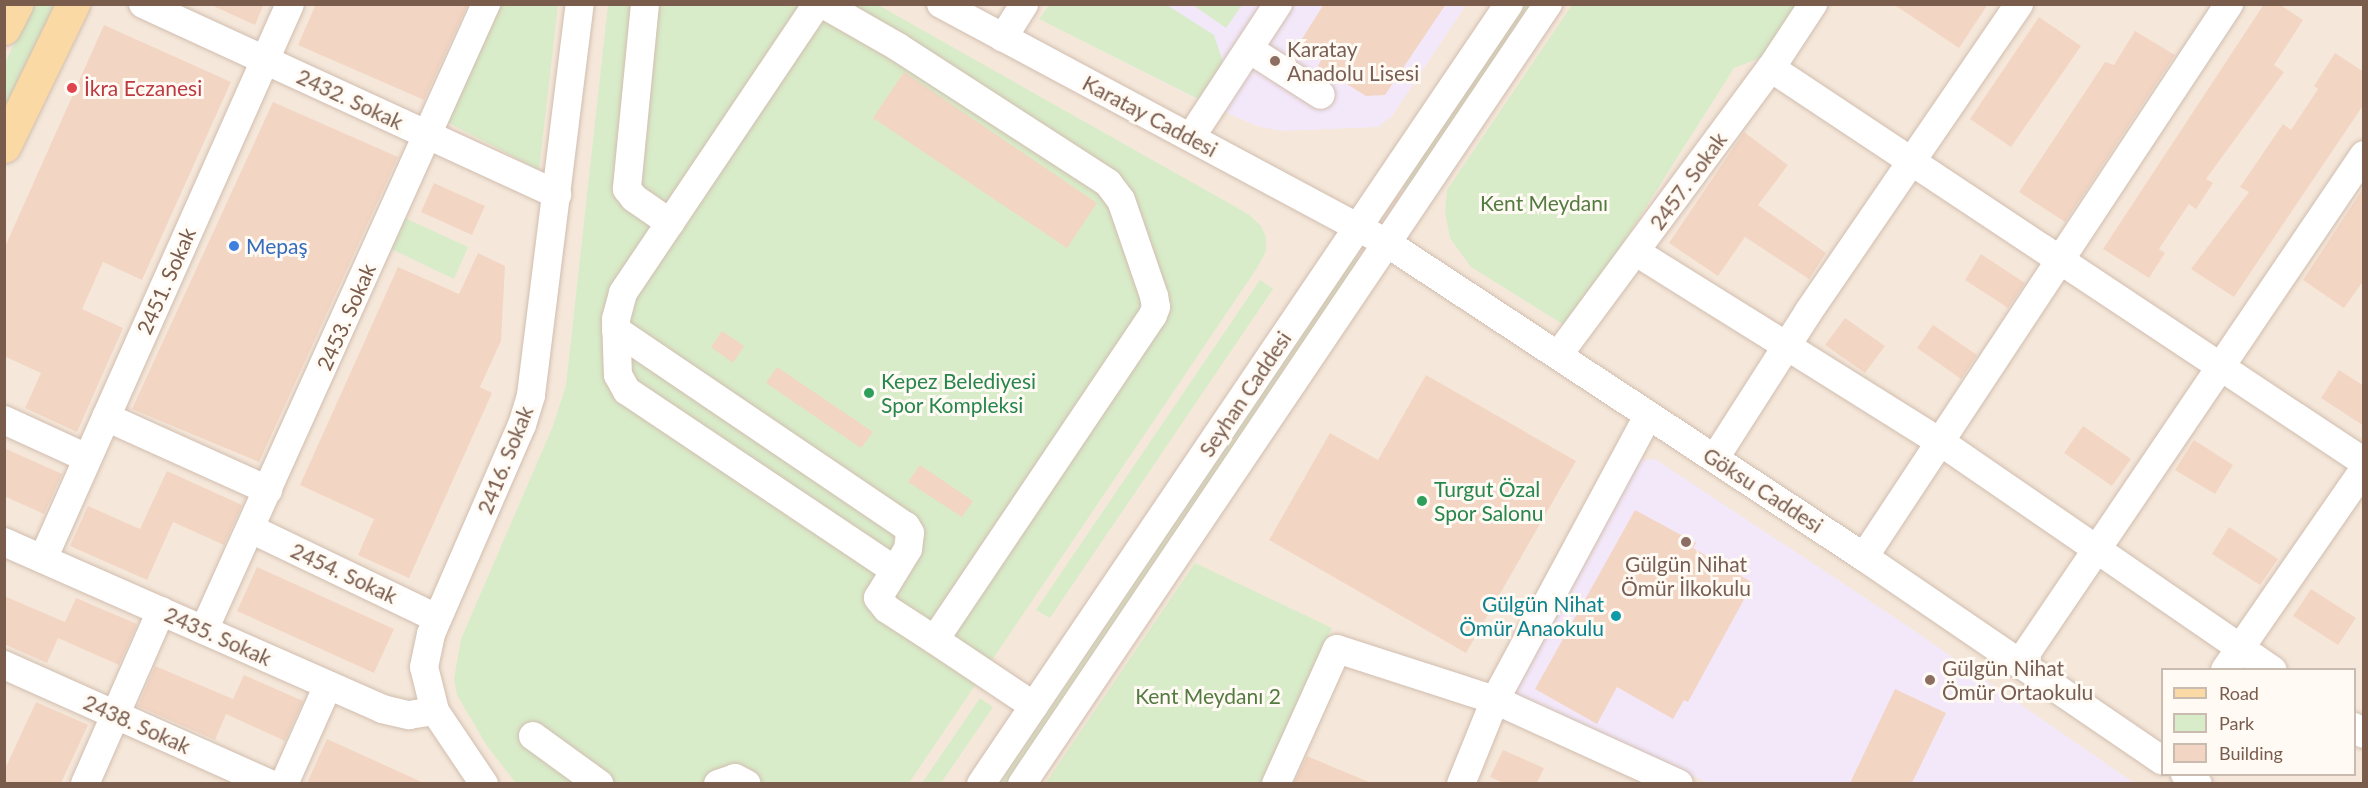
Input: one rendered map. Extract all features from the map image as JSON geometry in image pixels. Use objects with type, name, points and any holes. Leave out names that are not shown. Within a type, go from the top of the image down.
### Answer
[{"type":"main road","points":[[4,28],[16,4]]},
{"type":"main road","points":[[4,146],[73,4]]},
{"type":"street","name":"2432. Sokak","points":[[143,4],[557,194]]},
{"type":"street","name":"2451. Sokak","points":[[43,559],[290,4]]},
{"type":"street","name":"2453. Sokak","points":[[204,630],[486,4]]},
{"type":"street","name":"2416. Sokak","points":[[484,783],[435,711],[424,667],[437,618],[528,405],[537,366],[580,4]]},
{"type":"street","points":[[645,4],[627,189],[634,198],[670,223]]},
{"type":"street","points":[[817,4],[623,293],[617,306],[618,375],[627,391],[894,570]]},
{"type":"street","points":[[823,4],[898,47],[1108,183],[1121,200],[1156,307],[935,640]]},
{"type":"street","name":"Karatay Caddesi","points":[[941,4],[1358,227]]},
{"type":"street","points":[[1003,38],[1024,4]]},
{"type":"street","points":[[1191,137],[1278,4]]},
{"type":"street","name":"Seyhan Caddesi","points":[[981,783],[1509,4]]},
{"type":"street","name":"Seyhan Caddesi","points":[[1022,783],[1548,4]]},
{"type":"street","name":"2457. Sokak","points":[[1559,354],[1771,68],[1813,4]]},
{"type":"street","points":[[1715,458],[1785,348],[2019,4]]},
{"type":"street","points":[[1864,557],[1942,443],[2229,4]]},
{"type":"street","points":[[1249,49],[1321,95]]},
{"type":"street","points":[[1771,68],[2364,462]]},
{"type":"street","points":[[2019,664],[2094,548],[2364,155]]},
{"type":"street","name":"Göksu Caddesi","points":[[1358,227],[1387,243],[1559,354],[1648,416],[1864,557],[2161,763]]},
{"type":"street","points":[[1636,252],[1785,348],[1942,443],[2094,548],[2233,658],[2268,668]]},
{"type":"street","points":[[616,330],[906,526],[911,541],[878,598],[887,609],[1034,706]]},
{"type":"street","points":[[1461,783],[1495,700],[1648,416]]},
{"type":"street","points":[[106,417],[268,490]]},
{"type":"street","points":[[4,420],[87,459]]},
{"type":"street","points":[[2233,658],[2364,469]]},
{"type":"street","name":"2454. Sokak","points":[[251,529],[437,618]]},
{"type":"street","name":"2435. Sokak","points":[[4,542],[394,713],[435,711]]},
{"type":"street","points":[[85,783],[161,611]]},
{"type":"street","points":[[1276,783],[1337,649],[1495,700],[1664,780]]},
{"type":"street","name":"2438. Sokak","points":[[4,665],[270,783]]},
{"type":"street","points":[[284,783],[328,685]]},
{"type":"street","points":[[533,736],[599,783]]},
{"type":"street","name":"Göksu Caddesi","points":[[2185,776],[2199,783]]},
{"type":"street","points":[[718,783],[735,778],[747,783]]},
{"type":"shaded area","name":"Karatay Anadolu Lisesi","points":[[1049,4],[1466,5],[1392,116],[1378,127],[1282,131],[1257,126],[1211,106],[1039,19]]},
{"type":"shaded area","points":[[5,5],[2363,5],[2363,783],[5,784]]},
{"type":"shaded area","name":"Gülgün Nihat Ömür İlkokulu","points":[[1655,459],[1903,623],[2134,783],[1708,783],[1510,691],[1637,461]]},
{"type":"green space","points":[[33,5],[57,5],[5,115],[4,65]]},
{"type":"green space","points":[[498,5],[558,5],[539,170],[447,122]]},
{"type":"green space","name":"Kepez Belediyesi Spor Kompleksi","points":[[608,5],[878,5],[1248,214],[1261,226],[1266,237],[1266,251],[1257,268],[909,783],[516,783],[487,746],[457,695],[454,679],[461,639],[553,426],[566,385]]},
{"type":"green space","points":[[1049,5],[1167,5],[1214,35],[1225,68],[1204,102],[1039,19]]},
{"type":"green space","points":[[1193,5],[1242,5],[1226,28]]},
{"type":"green space","points":[[1525,5],[1533,5],[1407,191],[1402,187]]},
{"type":"green space","name":"Kent Meydanı","points":[[1572,5],[1800,5],[1765,56],[1734,68],[1569,328],[1471,267],[1450,238],[1445,212],[1447,190]]},
{"type":"green space","points":[[405,218],[468,247],[454,279],[391,249]]},
{"type":"green space","points":[[1355,257],[1361,260],[1008,783],[999,784]]},
{"type":"green space","points":[[1260,280],[1273,289],[1050,618],[1036,610]]},
{"type":"green space","name":"Kent Meydanı 2","points":[[1195,563],[1332,628],[1264,783],[1045,784]]},
{"type":"green space","points":[[980,698],[993,707],[941,783],[922,783]]},
{"type":"building","points":[[209,4],[264,4],[255,25]]},
{"type":"building","points":[[316,4],[468,4],[424,100],[298,45]]},
{"type":"building","points":[[1324,4],[1446,4],[1385,95],[1366,96],[1318,66],[1321,60],[1298,45]]},
{"type":"building","points":[[1893,4],[1988,4],[1959,48]]},
{"type":"building","points":[[2264,4],[2279,4],[2303,20],[2274,65],[2284,72],[2206,179],[2213,183],[2196,209],[2189,204],[2159,249],[2165,253],[2149,278],[2103,249]]},
{"type":"building","points":[[2039,17],[2081,46],[2011,147],[1970,119]]},
{"type":"building","points":[[104,25],[231,82],[142,280],[103,262],[82,309],[123,328],[77,432],[25,408],[41,373],[4,356],[4,249]]},
{"type":"building","points":[[2135,31],[2175,55],[2065,222],[2019,192],[2105,62],[2114,65]]},
{"type":"building","points":[[2335,53],[2364,72],[2364,104],[2234,297],[2191,269],[2249,192],[2240,187],[2283,124],[2291,130],[2318,89],[2314,86]]},
{"type":"building","points":[[904,72],[1097,203],[1067,248],[873,118]]},
{"type":"building","points":[[273,102],[398,157],[259,462],[132,409]]},
{"type":"building","points":[[1744,132],[1788,165],[1758,205],[1826,253],[1809,279],[1745,237],[1718,276],[1669,243]]},
{"type":"building","points":[[434,183],[485,206],[472,235],[421,212]]},
{"type":"building","points":[[2364,187],[2364,280],[2344,308],[2303,280]]},
{"type":"building","points":[[478,253],[505,266],[501,341],[480,387],[492,393],[409,578],[358,555],[374,519],[300,485],[398,267],[459,294]]},
{"type":"building","points":[[1981,254],[2025,283],[2008,308],[1965,280]]},
{"type":"building","points":[[1845,318],[1885,346],[1865,373],[1825,345]]},
{"type":"building","points":[[1933,325],[1977,355],[1961,379],[1917,348]]},
{"type":"building","points":[[722,331],[744,346],[733,363],[711,347]]},
{"type":"building","points":[[777,367],[873,432],[861,448],[766,383]]},
{"type":"building","points":[[2339,370],[2364,386],[2364,426],[2321,398]]},
{"type":"building","name":"Turgut Özal Spor Salonu","points":[[1426,375],[1576,461],[1466,653],[1269,540],[1330,433],[1378,460]]},
{"type":"building","points":[[2083,426],[2131,459],[2112,486],[2064,453]]},
{"type":"building","points":[[2194,440],[2233,465],[2215,494],[2175,470]]},
{"type":"building","points":[[4,448],[62,474],[44,514],[4,496]]},
{"type":"building","points":[[920,465],[973,501],[962,517],[908,482]]},
{"type":"building","points":[[167,471],[242,505],[224,545],[173,522],[147,580],[70,546],[88,506],[140,529]]},
{"type":"building","points":[[1635,510],[1696,543],[1693,548],[1753,583],[1688,702],[1684,700],[1673,719],[1617,687],[1597,724],[1535,689]]},
{"type":"building","points":[[2229,527],[2278,559],[2260,585],[2212,554]]},
{"type":"building","points":[[257,567],[394,629],[374,673],[237,611]]},
{"type":"building","points":[[2311,589],[2356,618],[2338,645],[2293,616]]},
{"type":"building","points":[[4,596],[65,622],[76,598],[137,624],[119,665],[58,638],[47,663],[4,644]]},
{"type":"building","points":[[155,666],[233,699],[244,675],[303,701],[285,741],[226,714],[215,740],[138,706]]},
{"type":"building","points":[[1895,689],[1946,713],[1912,783],[1850,783]]},
{"type":"building","points":[[36,702],[88,725],[61,783],[4,783],[4,771]]},
{"type":"building","points":[[327,739],[424,783],[307,783]]},
{"type":"building","points":[[1503,750],[1544,768],[1537,783],[1504,783],[1490,777]]},
{"type":"building","points":[[1307,756],[1371,783],[1294,783]]},
{"type":"place","name":"Karatay Anadolu Lisesi","points":[[1275,61]]},
{"type":"place","name":"İkra Eczanesi","points":[[72,88]]},
{"type":"place","name":"Mepaş","points":[[234,246]]},
{"type":"place","name":"Kepez Belediyesi Spor Kompleksi","points":[[869,393]]},
{"type":"place","name":"Turgut Özal Spor Salonu","points":[[1422,501]]},
{"type":"place","name":"Gülgün Nihat Ömür İlkokulu","points":[[1686,542]]},
{"type":"place","name":"Gülgün Nihat Ömür Anaokulu","points":[[1616,616]]},
{"type":"place","name":"Gülgün Nihat Ömür Ortaokulu","points":[[1930,680]]}]
